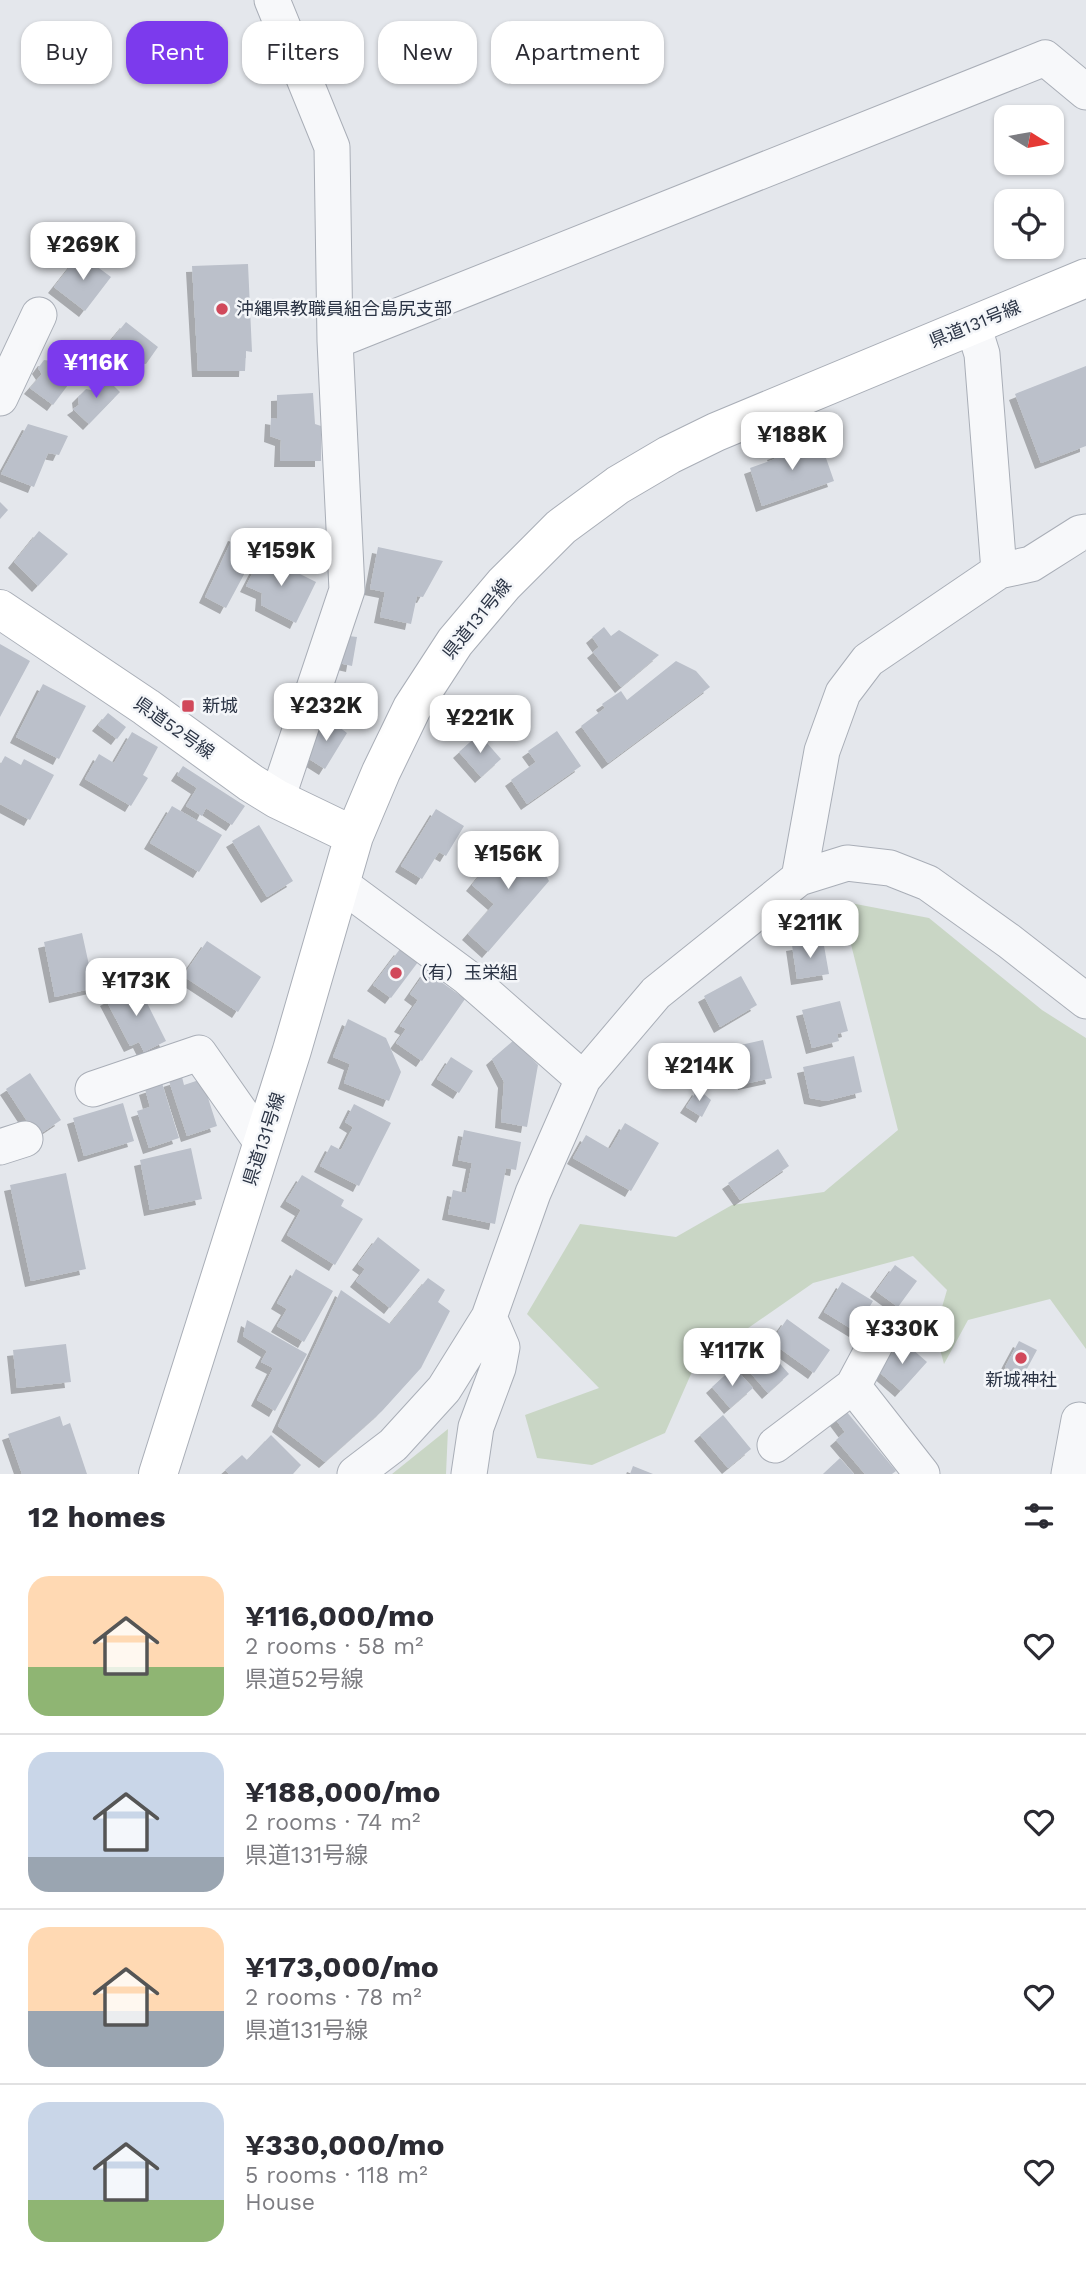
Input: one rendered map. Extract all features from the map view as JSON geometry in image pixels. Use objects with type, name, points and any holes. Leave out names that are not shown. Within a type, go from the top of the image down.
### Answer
[{"type":"main road","name":"県道131号線","points":[[158,1474],[292,1050],[354,836],[412,708],[455,642],[504,584],[561,527],[618,485],[669,455],[716,432],[1086,278]]},
{"type":"main road","name":"県道52号線","points":[[0,609],[277,799],[354,836]]},
{"type":"street","points":[[272,0],[332,147],[334,341],[347,590],[277,799]]},
{"type":"street","points":[[334,341],[1045,58],[1086,92]]},
{"type":"street","points":[[0,398],[39,315]]},
{"type":"street","points":[[973,325],[982,354],[999,571]]},
{"type":"street","points":[[799,878],[822,751],[843,693],[868,660],[999,571],[1031,564],[1080,533],[1086,532]]},
{"type":"street","points":[[355,1474],[393,1445],[444,1389],[488,1317],[533,1193],[583,1079],[656,993],[799,878],[847,863],[890,867],[928,883],[1086,1001]]},
{"type":"street","points":[[341,884],[467,978],[583,1079]]},
{"type":"street","points":[[93,1089],[199,1053],[262,1143]]},
{"type":"street","points":[[468,1474],[476,1427],[498,1368],[502,1347],[488,1317]]},
{"type":"street","points":[[775,1445],[853,1386],[883,1330]]},
{"type":"street","points":[[853,1386],[922,1474]]},
{"type":"street","points":[[1069,1474],[1079,1420]]},
{"type":"green space","points":[[840,901],[929,918],[1042,1010],[1086,1038],[1086,1349],[1050,1299],[968,1320],[944,1364],[935,1331],[947,1290],[913,1256],[813,1283],[695,1365],[665,1433],[592,1465],[537,1458],[525,1415],[599,1388],[527,1314],[580,1224],[676,1237],[732,1205],[824,1192],[898,1130]]},
{"type":"green space","points":[[448,1429],[446,1474],[392,1474]]},
{"type":"building","points":[[80,254],[111,277],[85,311],[54,287]]},
{"type":"building","name":"沖縄県教職員組合島尻支部","points":[[248,264],[252,352],[246,351],[245,371],[198,371],[192,266]]},
{"type":"building","points":[[126,322],[158,347],[146,364],[136,362],[125,376],[107,363],[112,348],[108,344]]},
{"type":"building","points":[[60,350],[83,365],[53,405],[30,388],[42,374],[38,368],[44,360],[52,361]]},
{"type":"building","points":[[1086,366],[1086,446],[1041,463],[1015,394]]},
{"type":"building","points":[[106,378],[120,392],[89,424],[73,409],[79,405],[78,397],[86,389],[91,390]]},
{"type":"building","points":[[313,393],[315,424],[321,426],[321,461],[280,461],[281,440],[270,436],[271,418],[277,419],[277,395]]},
{"type":"building","points":[[28,424],[68,436],[59,455],[48,453],[34,487],[1,474]]},
{"type":"building","points":[[819,438],[834,481],[762,506],[750,468],[775,459],[773,454]]},
{"type":"building","points":[[0,502],[8,510],[0,519]]},
{"type":"building","points":[[39,531],[68,554],[38,586],[14,562]]},
{"type":"building","points":[[234,535],[246,538],[244,545],[256,552],[226,608],[205,597]]},
{"type":"building","points":[[378,547],[443,561],[423,597],[417,596],[411,624],[380,617],[385,592],[370,589]]},
{"type":"building","points":[[262,555],[316,582],[296,623],[261,605],[262,593],[246,586]]},
{"type":"building","points":[[604,627],[611,636],[619,630],[659,655],[621,687],[593,652],[599,647],[592,637]]},
{"type":"building","points":[[349,636],[357,637],[352,666],[339,663]]},
{"type":"building","points":[[0,644],[30,661],[0,717]]},
{"type":"building","points":[[676,661],[696,671],[710,687],[608,763],[581,726],[605,708],[602,704],[621,691],[627,700]]},
{"type":"building","points":[[43,684],[86,706],[59,759],[16,737]]},
{"type":"building","points":[[331,687],[363,699],[356,722],[323,712]]},
{"type":"building","points":[[108,713],[126,727],[117,739],[98,725]]},
{"type":"building","points":[[325,716],[347,733],[325,769],[306,757]]},
{"type":"building","points":[[557,731],[581,766],[527,804],[511,780],[536,762],[528,751]]},
{"type":"building","points":[[132,732],[158,747],[143,775],[148,778],[131,806],[85,779],[99,754],[114,763]]},
{"type":"building","points":[[479,734],[501,759],[481,777],[459,752]]},
{"type":"building","points":[[5,756],[21,765],[24,759],[54,775],[30,820],[0,804],[0,765]]},
{"type":"building","points":[[183,766],[245,806],[232,825],[206,808],[202,816],[186,806],[197,788],[177,775]]},
{"type":"building","points":[[172,806],[222,835],[199,872],[150,843]]},
{"type":"building","points":[[436,809],[464,826],[446,856],[439,852],[422,879],[401,866]]},
{"type":"building","points":[[259,825],[293,881],[267,897],[232,841]]},
{"type":"building","points":[[517,837],[531,846],[549,881],[488,952],[468,934],[494,904],[472,885],[492,860],[500,863]]},
{"type":"building","points":[[82,933],[94,988],[55,997],[44,942]]},
{"type":"building","points":[[823,940],[829,974],[797,979],[792,945]]},
{"type":"building","points":[[207,941],[261,977],[238,1012],[183,976]]},
{"type":"building","name":"（有）玉栄組","points":[[400,949],[418,962],[391,998],[373,985]]},
{"type":"building","points":[[426,971],[465,999],[422,1061],[396,1043],[406,1029],[400,1026],[418,1000],[410,994]]},
{"type":"building","points":[[741,976],[757,1005],[720,1027],[704,996]]},
{"type":"building","points":[[137,983],[166,1041],[144,1052],[139,1042],[130,1046],[106,1000]]},
{"type":"building","points":[[840,1001],[848,1031],[837,1034],[839,1041],[812,1048],[802,1010]]},
{"type":"building","points":[[348,1019],[386,1038],[401,1072],[389,1101],[344,1083],[350,1064],[333,1057]]},
{"type":"building","points":[[514,1040],[538,1065],[527,1127],[501,1122],[504,1082],[492,1059]]},
{"type":"building","points":[[763,1040],[772,1078],[744,1084],[736,1046]]},
{"type":"building","points":[[854,1056],[862,1092],[826,1101],[810,1098],[803,1067]]},
{"type":"building","points":[[451,1057],[473,1071],[459,1093],[437,1079]]},
{"type":"building","points":[[30,1073],[61,1120],[37,1136],[6,1089]]},
{"type":"building","points":[[182,1077],[184,1085],[202,1079],[217,1126],[187,1136],[169,1081]]},
{"type":"building","points":[[162,1083],[179,1138],[149,1148],[137,1111],[150,1107],[145,1089]]},
{"type":"building","points":[[698,1089],[711,1100],[702,1117],[686,1107]]},
{"type":"building","points":[[123,1103],[134,1141],[84,1156],[73,1118]]},
{"type":"building","points":[[354,1104],[391,1123],[359,1186],[320,1166],[331,1145],[341,1150],[353,1127],[345,1122]]},
{"type":"building","points":[[625,1123],[659,1143],[631,1191],[573,1158],[586,1135],[610,1149]]},
{"type":"building","points":[[464,1130],[521,1142],[516,1170],[506,1168],[495,1224],[448,1214],[453,1190],[466,1193],[472,1163],[458,1160]]},
{"type":"building","points":[[191,1148],[202,1199],[150,1210],[140,1160]]},
{"type":"building","points":[[778,1149],[789,1166],[740,1200],[728,1183]]},
{"type":"building","points":[[66,1173],[86,1269],[31,1281],[10,1185]]},
{"type":"building","points":[[302,1175],[344,1200],[341,1206],[363,1219],[335,1265],[287,1235],[301,1210],[286,1201]]},
{"type":"building","points":[[378,1237],[420,1270],[390,1308],[356,1281],[365,1269],[358,1264]]},
{"type":"building","points":[[895,1265],[917,1281],[898,1307],[876,1291]]},
{"type":"building","points":[[296,1269],[333,1291],[304,1342],[277,1326],[287,1309],[277,1303]]},
{"type":"building","points":[[428,1278],[445,1290],[438,1302],[450,1311],[421,1368],[382,1411],[325,1462],[278,1426],[341,1290],[390,1324]]},
{"type":"building","points":[[842,1282],[873,1301],[855,1331],[824,1312]]},
{"type":"building","points":[[787,1319],[830,1350],[814,1373],[771,1342]]},
{"type":"building","points":[[247,1320],[307,1354],[275,1411],[257,1400],[273,1368],[261,1362],[267,1351],[243,1336]]},
{"type":"building","points":[[754,1334],[789,1374],[768,1393],[733,1353]]},
{"type":"building","points":[[903,1341],[927,1362],[901,1391],[878,1371]]},
{"type":"building","name":"新城神社","points":[[1019,1341],[1037,1350],[1023,1376],[1005,1367]]},
{"type":"building","points":[[66,1344],[71,1382],[17,1388],[13,1350]]},
{"type":"building","points":[[734,1367],[753,1388],[730,1408],[712,1387]]},
{"type":"building","points":[[846,1411],[896,1471],[892,1474],[865,1474],[836,1440],[845,1432],[836,1420]]},
{"type":"building","points":[[723,1415],[751,1449],[728,1468],[700,1435]]},
{"type":"building","points":[[60,1416],[63,1426],[70,1423],[87,1474],[22,1474],[8,1434]]},
{"type":"building","points":[[271,1435],[301,1465],[293,1474],[229,1474],[225,1470],[242,1455],[247,1460]]},
{"type":"building","points":[[840,1458],[854,1474],[823,1474]]},
{"type":"building","points":[[633,1466],[653,1474],[630,1474]]},
{"type":"place","name":"沖縄県教職員組合島尻支部","points":[[222,309]]},
{"type":"place","name":"新城","points":[[188,706]]},
{"type":"place","name":"（有）玉栄組","points":[[396,973]]},
{"type":"place","name":"新城神社","points":[[1021,1358]]}]
